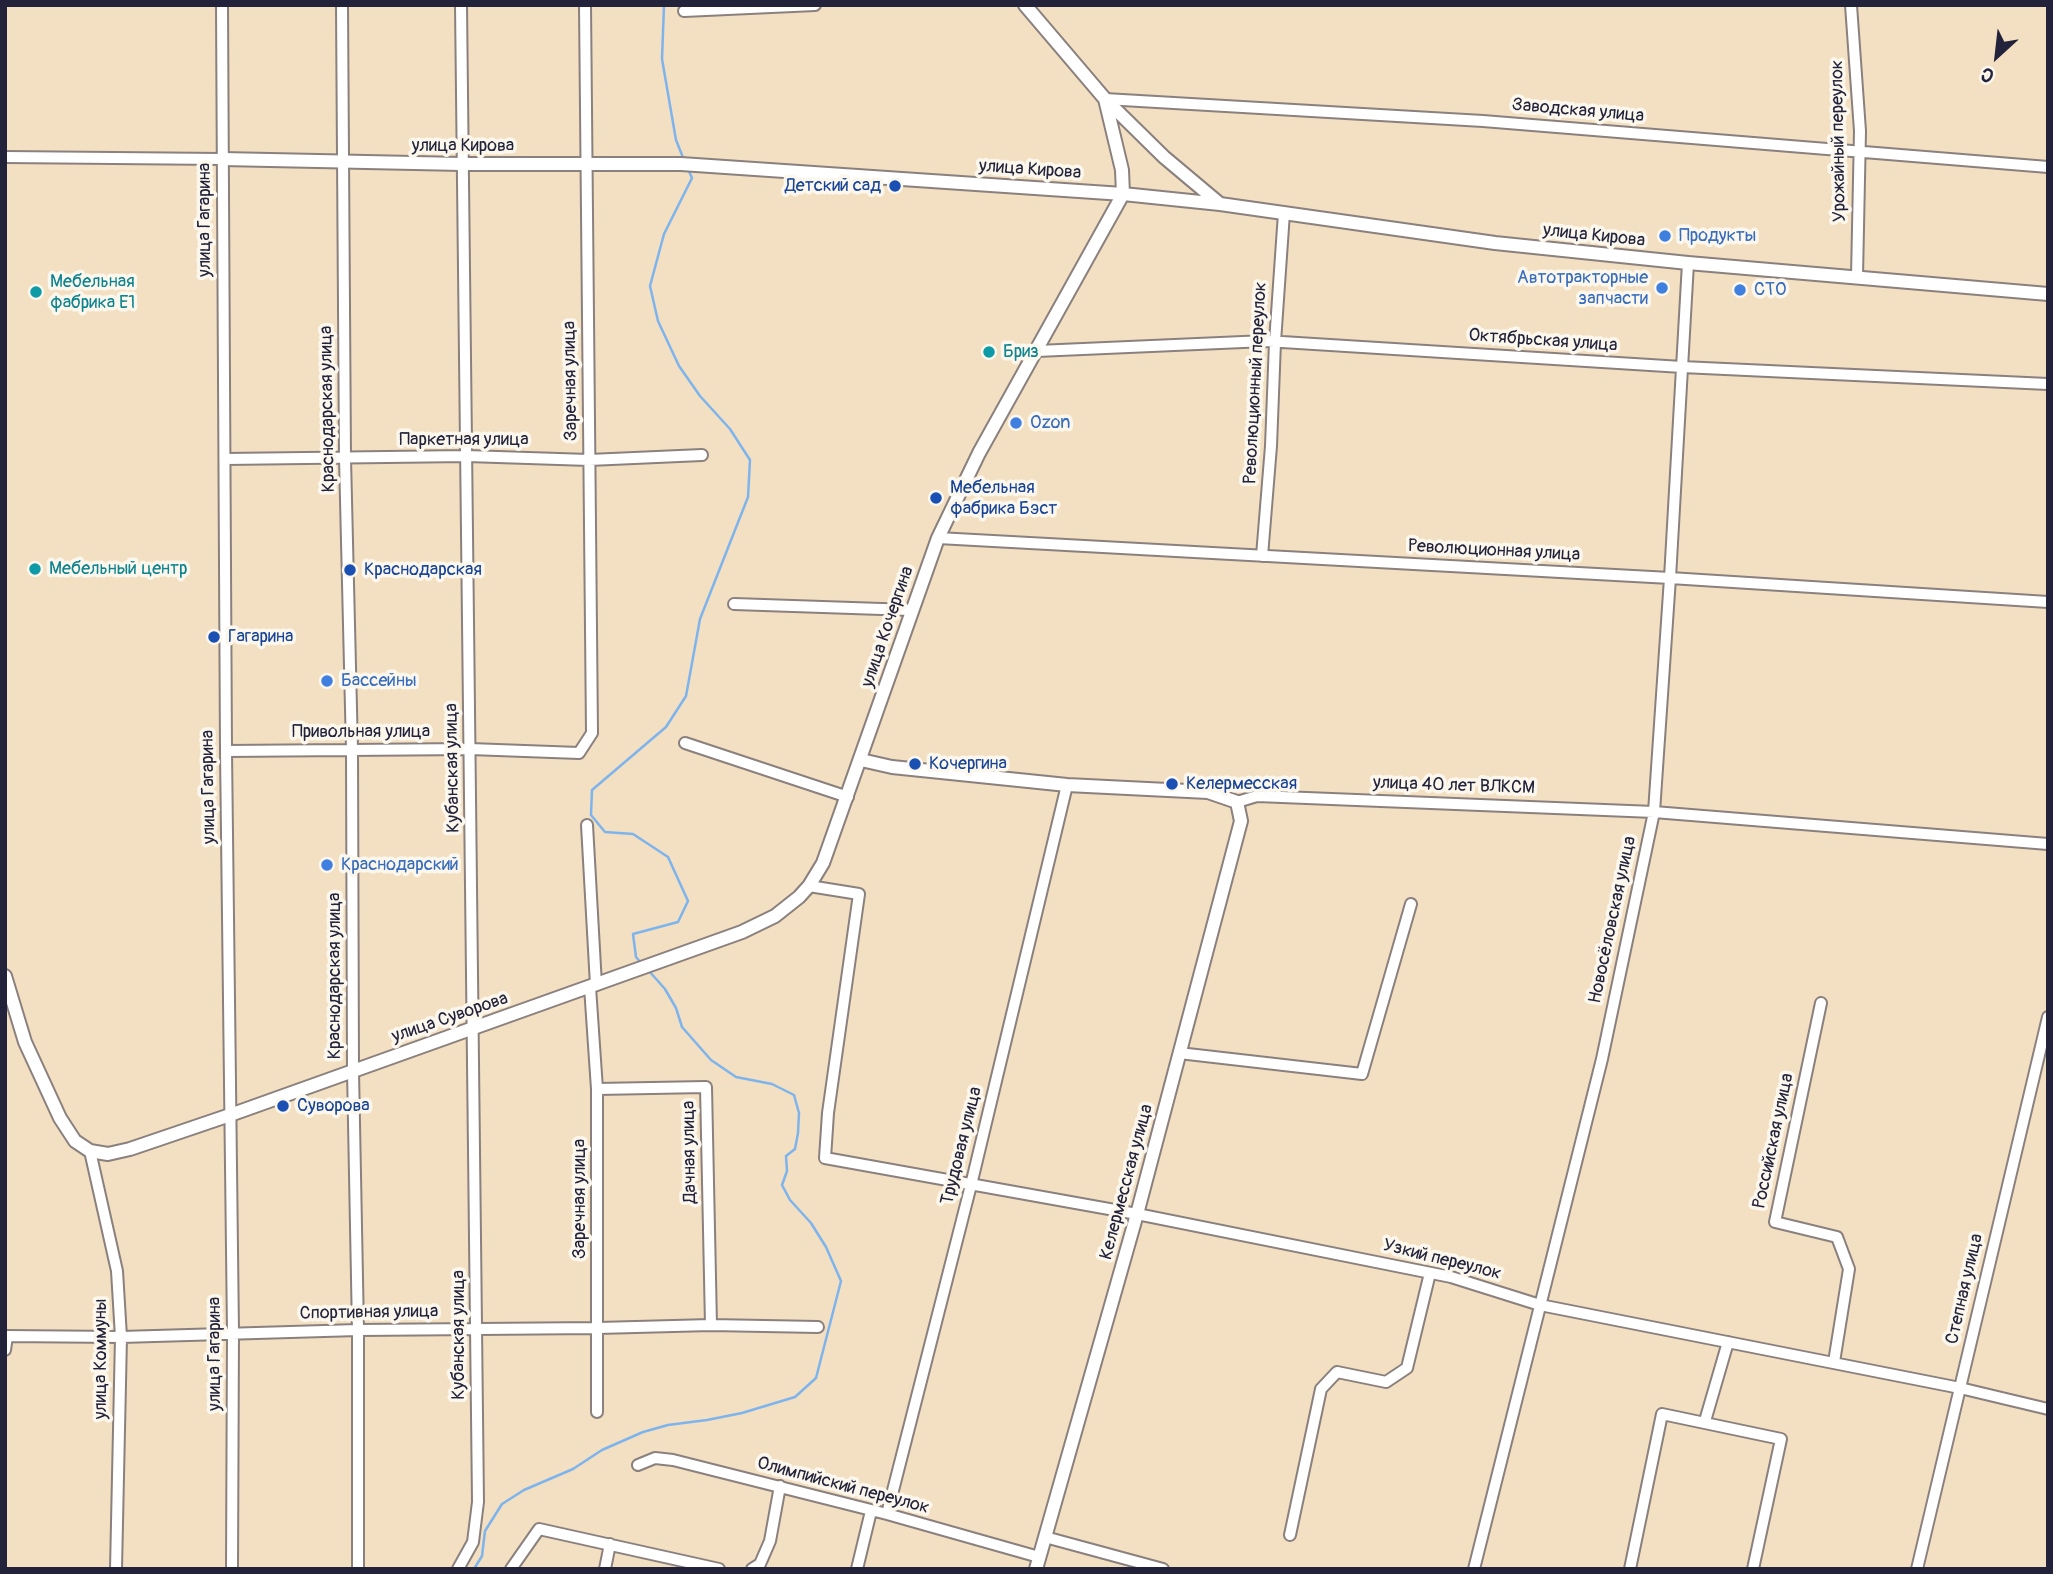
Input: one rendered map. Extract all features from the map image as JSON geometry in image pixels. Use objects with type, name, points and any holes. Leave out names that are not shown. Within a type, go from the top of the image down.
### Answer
[{"type":"street","name":"улица Гагарина","points":[[222,5],[226,751],[233,1332],[232,1569]]},
{"type":"street","name":"Краснодарская улица","points":[[342,5],[345,458],[352,750],[353,1071],[358,1330],[358,1569]]},
{"type":"street","name":"Кубанская улица","points":[[458,1569],[473,1542],[478,1502],[461,5]]},
{"type":"street","name":"Заречная улица","points":[[579,753],[592,733],[585,5]]},
{"type":"street","points":[[684,11],[815,5]]},
{"type":"street","points":[[1025,5],[1105,99],[1172,165],[1220,204]]},
{"type":"street","name":"Урожайный переулок","points":[[1851,5],[1859,151],[1857,276]]},
{"type":"street","points":[[1105,99],[1122,170],[1123,194]]},
{"type":"street","name":"Заводская улица","points":[[1105,99],[1483,121],[2048,167]]},
{"type":"street","name":"улица Кирова","points":[[5,157],[698,165],[1123,194],[1220,204],[1495,243],[1688,263],[2048,294]]},
{"type":"street","name":"улица Кочергина","points":[[810,886],[823,863],[848,797],[938,538],[979,453],[1123,194]]},
{"type":"street","name":"Революционный переулок","points":[[1262,556],[1284,213]]},
{"type":"street","name":"Новосёловская улица","points":[[1474,1569],[1602,1059],[1654,812],[1688,263]]},
{"type":"street","name":"Октябрьская улица","points":[[1037,351],[1275,342],[1682,367],[2048,384]]},
{"type":"street","name":"Паркетная улица","points":[[225,459],[467,456],[589,460],[702,455]]},
{"type":"street","name":"Революционная улица","points":[[938,538],[1670,578],[2048,602]]},
{"type":"street","points":[[734,604],[911,610]]},
{"type":"street","points":[[685,743],[848,797]]},
{"type":"street","name":"Привольная улица","points":[[226,751],[470,749],[579,753]]},
{"type":"street","name":"улица 40 лет ВЛКСМ","points":[[861,761],[892,767],[1067,785],[1209,792],[1237,802],[1256,796],[1654,812],[2048,844]]},
{"type":"street","name":"Трудовая улица","points":[[887,1514],[971,1185],[1067,785]]},
{"type":"street","name":"Келермесская улица","points":[[1037,1563],[1137,1214],[1241,821],[1237,802]]},
{"type":"street","name":"Заречная улица","points":[[587,825],[597,1089],[597,1412]]},
{"type":"street","name":"улица Суворова","points":[[90,1151],[108,1154],[131,1149],[629,974],[742,932],[775,916],[810,886]]},
{"type":"street","name":"Узкий переулок","points":[[810,886],[859,894],[828,1113],[825,1158],[1137,1214],[1451,1277],[1540,1305],[1834,1362],[2048,1409]]},
{"type":"street","points":[[1179,1052],[1362,1074],[1411,904]]},
{"type":"street","points":[[5,976],[25,1042],[61,1118],[75,1141],[90,1151]]},
{"type":"street","name":"Российская улица","points":[[1821,1003],[1775,1222],[1837,1237],[1849,1269],[1834,1362]]},
{"type":"street","name":"Степная улица","points":[[1917,1569],[2048,1017]]},
{"type":"street","name":"Дачная улица","points":[[597,1089],[706,1087],[711,1325]]},
{"type":"street","name":"улица Коммуны","points":[[90,1151],[117,1271],[121,1337],[116,1569]]},
{"type":"street","points":[[1290,1535],[1321,1389],[1338,1372],[1386,1382],[1407,1368],[1430,1273]]},
{"type":"street","name":"Спортивная улица","points":[[6,1336],[121,1337],[233,1332],[711,1325],[818,1327]]},
{"type":"street","points":[[5,1350],[6,1336]]},
{"type":"street","points":[[1705,1421],[1728,1342]]},
{"type":"street","points":[[1630,1569],[1662,1414],[1781,1439],[1753,1569]]},
{"type":"street","name":"Олимпийский переулок","points":[[638,1465],[654,1458],[780,1486],[887,1514],[1037,1563]]},
{"type":"street","points":[[752,1569],[760,1564],[770,1541],[780,1486]]},
{"type":"street","points":[[857,1569],[871,1511]]},
{"type":"street","points":[[511,1569],[539,1529],[719,1569]]},
{"type":"street","points":[[1045,1537],[1163,1569]]},
{"type":"street","points":[[605,1569],[610,1544]]},
{"type":"waterway","points":[[664,5],[662,59],[676,140],[684,160]]},
{"type":"waterway","points":[[642,964],[636,957],[633,934],[678,922],[688,901],[668,857],[633,834],[605,832],[591,815],[592,790],[666,727],[686,696],[700,619],[748,497],[750,460],[730,429],[700,396],[679,366],[658,321],[650,286],[664,234],[692,178],[688,169]]},
{"type":"waterway","points":[[474,1569],[482,1556],[485,1531],[502,1504],[524,1490],[573,1469],[602,1450],[643,1432],[668,1425],[742,1413],[795,1397],[816,1378],[841,1281],[826,1247],[811,1223],[790,1200],[782,1185],[787,1171],[786,1156],[795,1149],[798,1133],[799,1113],[794,1095],[772,1084],[736,1077],[711,1060],[682,1027],[676,1008],[665,989],[649,971]]},
{"type":"place","name":"Детский сад","points":[[895,186]]},
{"type":"place","name":"Продукты","points":[[1665,236]]},
{"type":"place","name":"Автотракторные запчасти","points":[[1662,288]]},
{"type":"place","name":"СТО","points":[[1740,290]]},
{"type":"place","name":"Мебельная фабрика Е1","points":[[36,292]]},
{"type":"place","name":"Бриз","points":[[989,352]]},
{"type":"place","name":"Ozon","points":[[1016,423]]},
{"type":"place","name":"Мебельная фабрика Бэст","points":[[936,498]]},
{"type":"place","name":"Мебельный центр","points":[[35,569]]},
{"type":"place","name":"Краснодарская","points":[[350,570]]},
{"type":"place","name":"Гагарина","points":[[214,637]]},
{"type":"place","name":"Бассейны","points":[[327,681]]},
{"type":"place","name":"Кочергина","points":[[915,764]]},
{"type":"place","name":"Келермесская","points":[[1172,784]]},
{"type":"place","name":"Краснодарский","points":[[327,865]]},
{"type":"place","name":"Суворова","points":[[283,1106]]}]
